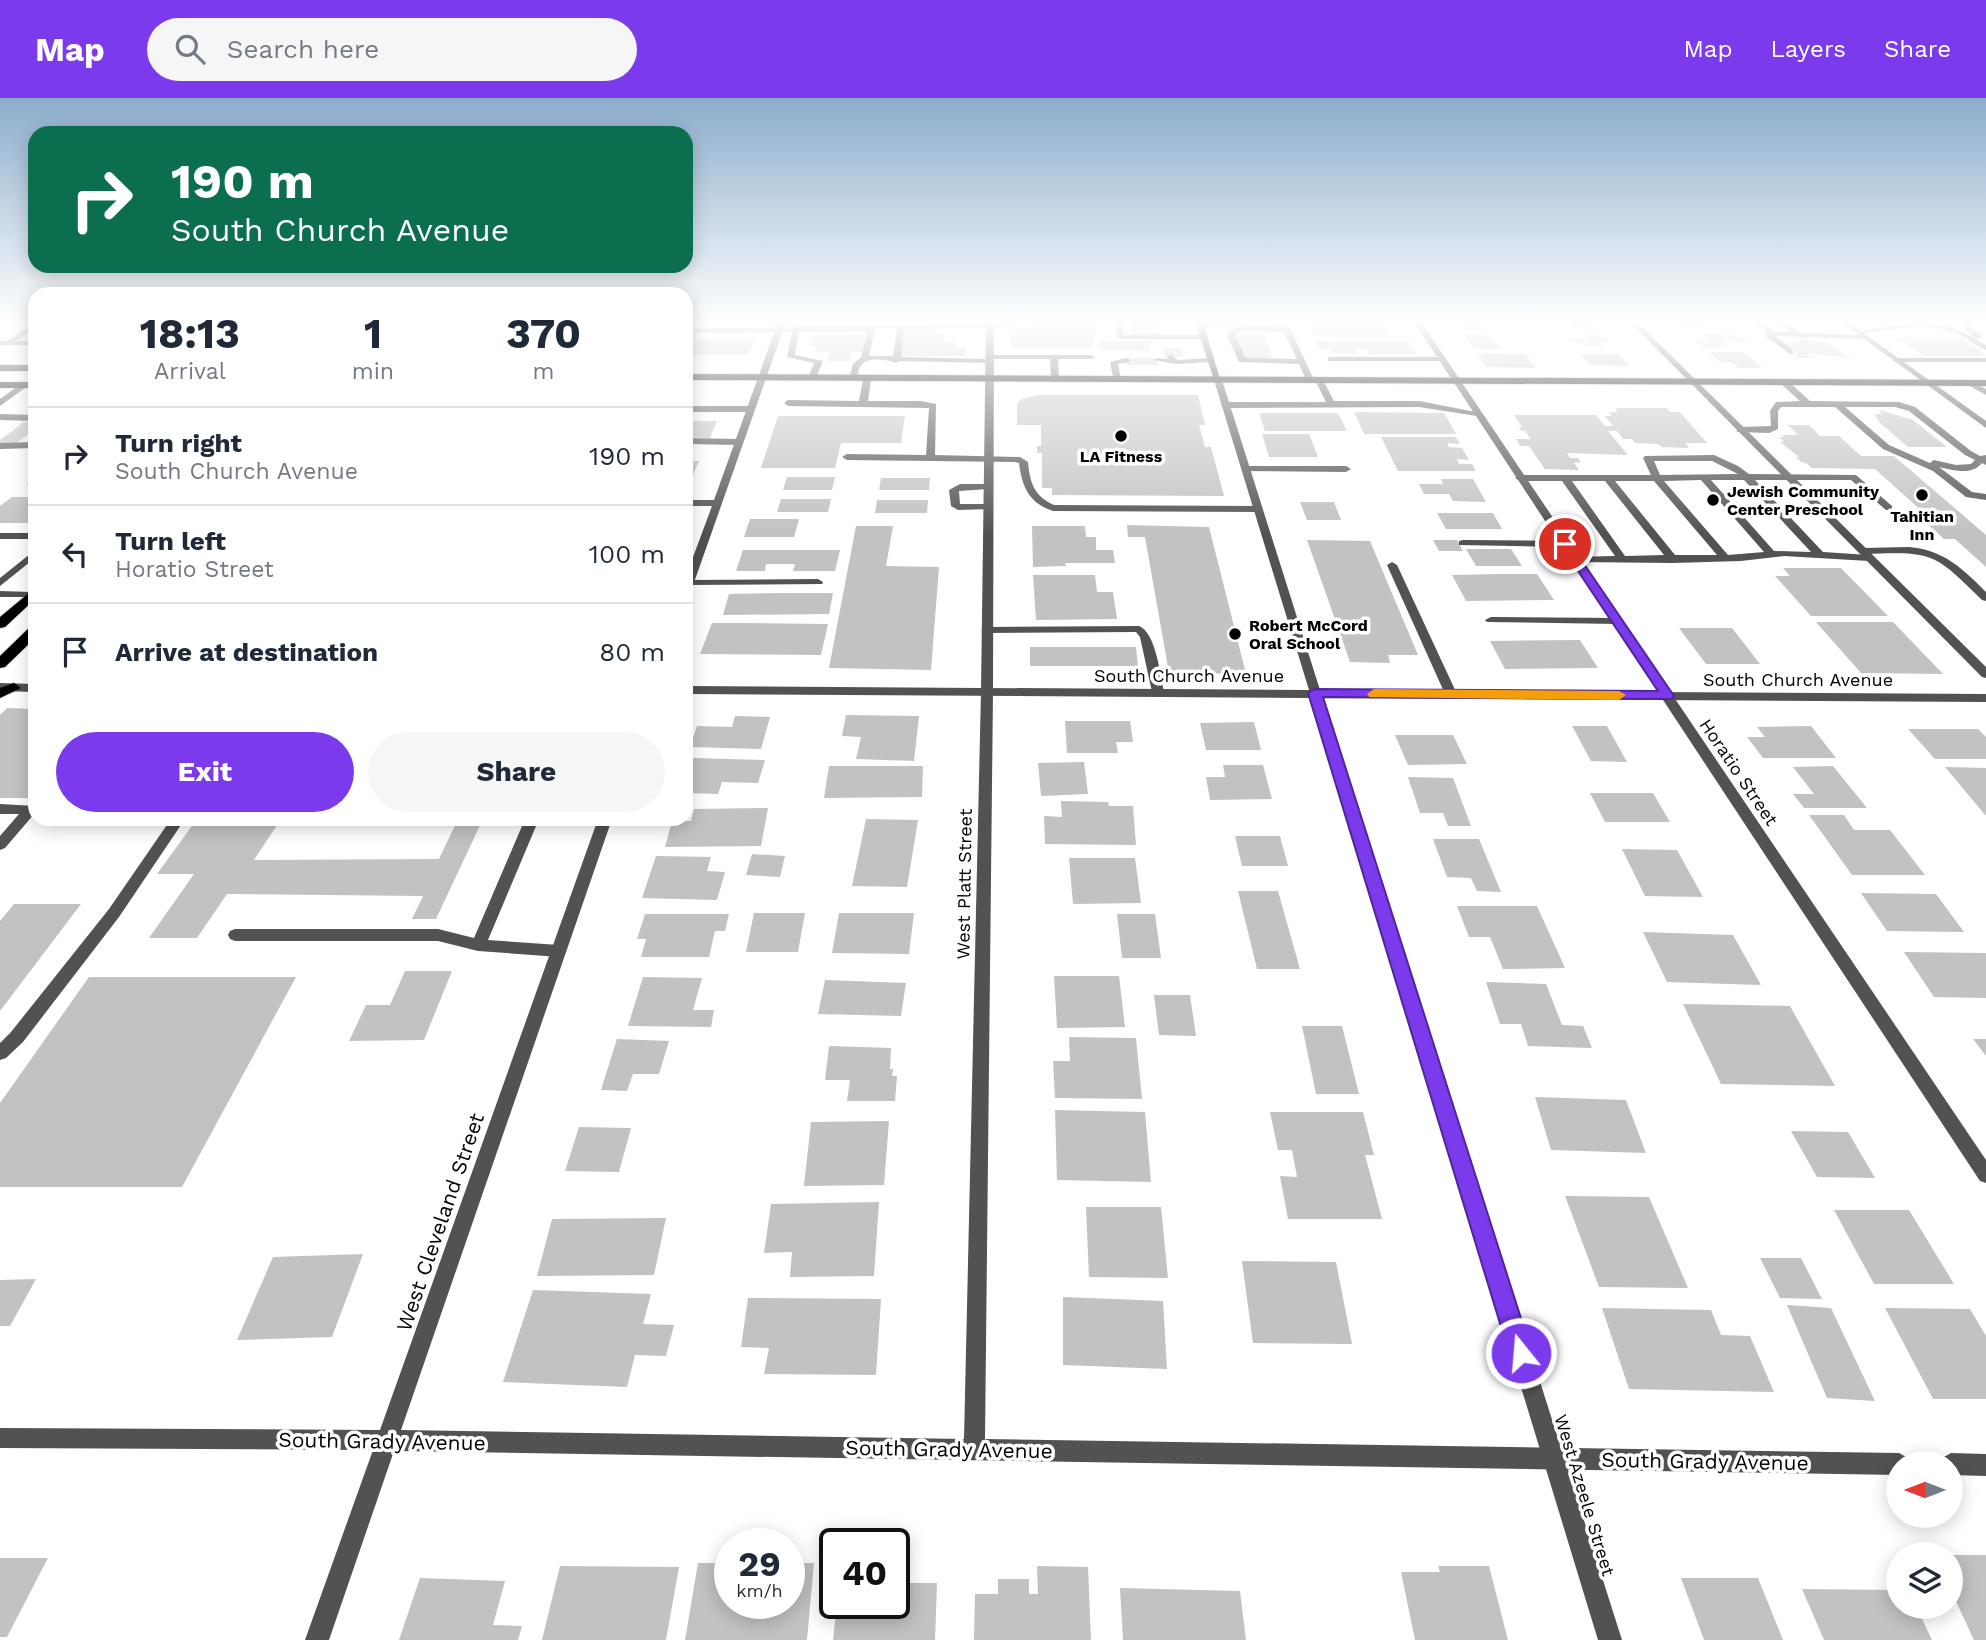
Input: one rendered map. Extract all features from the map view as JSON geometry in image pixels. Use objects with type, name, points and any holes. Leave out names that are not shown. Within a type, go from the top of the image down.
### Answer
[{"type":"main road","points":[[0,624],[28,598]]},
{"type":"main road","points":[[0,663],[28,637]]},
{"type":"street","points":[[0,403],[20,391]]},
{"type":"street","points":[[693,570],[758,391]]},
{"type":"street","points":[[863,404],[865,391]]},
{"type":"street","name":"West Platt Street","points":[[974,1449],[987,691],[988,391]]},
{"type":"street","name":"West Azeele Street","points":[[1221,391],[1610,1640]]},
{"type":"street","points":[[1322,391],[1331,404]]},
{"type":"street","name":"Horatio Street","points":[[1462,391],[1986,1175]]},
{"type":"street","points":[[1702,391],[1986,674]]},
{"type":"street","points":[[1794,391],[1808,404]]},
{"type":"street","points":[[1939,391],[1986,425]]},
{"type":"street","points":[[788,403],[921,404],[933,407],[930,457]]},
{"type":"street","points":[[1225,405],[1419,404],[1477,413]]},
{"type":"street","points":[[1740,430],[1769,430],[1775,427],[1774,411],[1779,404],[1904,406],[1921,415],[1968,453],[1984,460]]},
{"type":"street","points":[[1838,405],[1886,447],[1936,469],[1969,495],[1986,497]]},
{"type":"street","points":[[693,409],[751,409]]},
{"type":"street","points":[[0,417],[28,418]]},
{"type":"street","points":[[1881,440],[1898,447]]},
{"type":"street","points":[[693,441],[739,442]]},
{"type":"street","points":[[0,446],[28,445]]},
{"type":"street","points":[[847,457],[1012,458],[1023,462],[1026,486],[1040,501],[1053,508],[1258,509]]},
{"type":"street","points":[[1724,558],[1657,478],[1648,458],[1714,458],[1725,462],[1746,477],[1821,556]]},
{"type":"street","points":[[1934,463],[1956,468],[1973,467],[1984,460]]},
{"type":"street","points":[[1245,469],[1346,470]]},
{"type":"street","points":[[1520,478],[1853,477],[1889,508]]},
{"type":"street","points":[[1565,478],[1622,559]]},
{"type":"street","points":[[1608,478],[1673,560]]},
{"type":"street","points":[[1703,478],[1772,555]]},
{"type":"street","points":[[988,486],[960,487],[954,490],[954,504],[958,507],[988,507]]},
{"type":"street","points":[[693,503],[717,503]]},
{"type":"street","points":[[0,536],[28,536]]},
{"type":"street","points":[[1464,543],[1565,544]]},
{"type":"street","points":[[1576,559],[1673,560],[1784,553],[1821,556],[1933,554],[1943,559],[1986,598]]},
{"type":"street","points":[[0,583],[28,559]]},
{"type":"street","points":[[1392,565],[1451,694]]},
{"type":"street","points":[[693,587],[818,582]]},
{"type":"street","points":[[0,594],[28,593]]},
{"type":"street","points":[[1491,620],[1617,621]]},
{"type":"street","points":[[987,630],[1139,629],[1145,636],[1158,692]]},
{"type":"street","points":[[5,689],[28,688]]},
{"type":"street","name":"South Church Avenue","points":[[693,690],[1986,698]]},
{"type":"street","points":[[0,810],[28,809]]},
{"type":"street","points":[[0,845],[28,814]]},
{"type":"street","points":[[0,1053],[17,1037],[114,913],[173,826]]},
{"type":"street","points":[[478,945],[529,826]]},
{"type":"street","name":"West Cleveland Street","points":[[317,1640],[603,826]]},
{"type":"street","points":[[235,934],[438,934],[478,945],[559,951]]},
{"type":"street","name":"South Grady Avenue","points":[[0,1438],[387,1440],[1886,1464]]},
{"type":"street","points":[[1964,1464],[1986,1465]]},
{"type":"building","name":"LA Fitness","points":[[1037,395],[1198,395],[1205,425],[1199,425],[1205,447],[1211,447],[1224,496],[1052,495],[1052,488],[1042,488],[1042,453],[1037,453],[1037,446],[1041,446],[1041,425],[1017,425],[1017,403]]},
{"type":"building","points":[[1615,408],[1667,408],[1670,412],[1680,412],[1707,443],[1685,443],[1689,448],[1662,447],[1658,444],[1635,443],[1632,439],[1623,439],[1617,431],[1608,431],[1628,455],[1567,453],[1570,458],[1578,458],[1581,462],[1574,463],[1579,470],[1545,469],[1529,446],[1520,446],[1516,439],[1531,439],[1525,431],[1521,431],[1519,427],[1522,427],[1514,415],[1596,415],[1605,426],[1613,426],[1605,416],[1612,416],[1609,412],[1618,412]]},
{"type":"building","points":[[1880,410],[1913,420],[1947,447],[1908,447],[1879,422],[1875,414],[1881,414]]},
{"type":"building","points":[[1354,412],[1444,413],[1456,434],[1364,434]]},
{"type":"building","points":[[1259,413],[1338,413],[1347,431],[1265,431]]},
{"type":"building","points":[[778,416],[905,416],[901,443],[841,443],[835,468],[761,468]]},
{"type":"building","points":[[693,421],[717,421],[710,438],[693,437]]},
{"type":"building","points":[[24,422],[28,422],[28,434],[15,444],[0,444],[0,440]]},
{"type":"building","name":"Tahitian Inn","points":[[1788,425],[1809,425],[1820,436],[1839,436],[1861,456],[1894,456],[1986,535],[1986,567],[1955,539],[1944,539],[1925,522],[1933,521],[1875,469],[1812,468],[1801,462],[1796,457],[1799,457],[1780,442],[1784,442],[1779,437],[1784,437],[1782,435],[1798,435]]},
{"type":"building","points":[[1262,434],[1309,434],[1318,457],[1269,457]]},
{"type":"building","points":[[1381,437],[1456,437],[1460,444],[1447,443],[1449,447],[1462,448],[1469,460],[1457,459],[1459,464],[1472,464],[1476,471],[1398,471]]},
{"type":"building","points":[[693,461],[699,461],[693,475]]},
{"type":"building","points":[[787,477],[835,477],[832,490],[783,490]]},
{"type":"building","points":[[881,478],[930,478],[929,490],[879,490]]},
{"type":"building","points":[[1441,479],[1473,479],[1486,502],[1453,501],[1449,494],[1424,494],[1419,484],[1443,484]]},
{"type":"building","points":[[12,497],[28,497],[28,523],[0,523],[0,506]]},
{"type":"building","points":[[781,499],[831,499],[828,512],[777,512]]},
{"type":"building","points":[[877,500],[928,500],[927,513],[875,513]]},
{"type":"building","points":[[1300,502],[1334,502],[1341,520],[1307,520]]},
{"type":"building","points":[[1437,513],[1493,513],[1502,529],[1446,529]]},
{"type":"building","points":[[750,519],[799,519],[794,537],[744,537]]},
{"type":"building","points":[[1127,525],[1209,527],[1246,674],[1169,673],[1145,537],[1128,537]]},
{"type":"building","points":[[856,526],[893,526],[886,566],[939,567],[931,670],[829,668]]},
{"type":"building","points":[[1032,526],[1085,526],[1086,537],[1096,537],[1096,550],[1113,550],[1115,563],[1065,563],[1066,566],[1033,567]]},
{"type":"building","points":[[1307,540],[1370,541],[1418,655],[1388,655],[1390,663],[1350,662]]},
{"type":"building","points":[[1433,540],[1457,540],[1463,551],[1439,551]]},
{"type":"building","points":[[1466,549],[1511,549],[1522,566],[1476,566]]},
{"type":"building","points":[[743,550],[840,550],[835,571],[793,571],[795,564],[766,564],[765,571],[736,571]]},
{"type":"building","points":[[1783,568],[1841,568],[1888,616],[1811,616],[1775,576],[1790,576]]},
{"type":"building","points":[[1537,574],[1554,600],[1466,601],[1452,575]]},
{"type":"building","points":[[1033,575],[1095,575],[1097,592],[1113,592],[1117,619],[1036,620]]},
{"type":"building","points":[[833,593],[829,614],[723,615],[729,594]]},
{"type":"building","points":[[1816,622],[1893,622],[1943,674],[1861,673]]},
{"type":"building","points":[[712,623],[828,624],[821,655],[700,654]]},
{"type":"building","points":[[1679,628],[1732,628],[1760,664],[1706,664]]},
{"type":"building","points":[[1580,640],[1598,668],[1505,669],[1490,641]]},
{"type":"building","points":[[1030,647],[1136,647],[1138,666],[1030,666]]},
{"type":"building","points":[[7,708],[28,709],[28,798],[0,798],[0,715]]},
{"type":"building","points":[[846,715],[919,716],[914,761],[856,759],[861,737],[842,736]]},
{"type":"building","points":[[735,716],[770,717],[761,749],[693,747],[697,726],[732,727]]},
{"type":"building","points":[[1065,721],[1130,721],[1133,742],[1116,742],[1118,753],[1067,753]]},
{"type":"building","points":[[1254,722],[1261,750],[1206,750],[1200,723]]},
{"type":"building","points":[[1572,726],[1607,726],[1627,762],[1591,761]]},
{"type":"building","points":[[1811,726],[1836,758],[1763,758],[1747,737],[1765,737],[1757,727]]},
{"type":"building","points":[[1908,729],[1978,729],[1986,737],[1986,759],[1935,759]]},
{"type":"building","points":[[1395,735],[1453,735],[1467,764],[1408,765]]},
{"type":"building","points":[[693,758],[765,760],[758,783],[722,782],[718,794],[693,793]]},
{"type":"building","points":[[1084,762],[1088,794],[1041,796],[1038,763]]},
{"type":"building","points":[[1223,765],[1263,765],[1272,799],[1210,800],[1206,777],[1225,777]]},
{"type":"building","points":[[829,766],[923,766],[922,797],[824,798]]},
{"type":"building","points":[[1833,766],[1867,808],[1804,808],[1793,794],[1814,794],[1793,767]]},
{"type":"building","points":[[1945,767],[1986,768],[1986,816]]},
{"type":"building","points":[[1408,777],[1453,778],[1471,826],[1448,826],[1443,813],[1420,813]]},
{"type":"building","points":[[1590,793],[1653,793],[1670,822],[1605,822]]},
{"type":"building","points":[[1061,801],[1108,802],[1109,806],[1133,806],[1136,845],[1045,844],[1044,816],[1062,817]]},
{"type":"building","points":[[768,808],[761,846],[665,847],[671,826],[693,826],[694,809]]},
{"type":"building","points":[[1809,815],[1844,815],[1854,830],[1890,830],[1925,875],[1852,875]]},
{"type":"building","points":[[866,819],[918,820],[907,887],[852,886]]},
{"type":"building","points":[[192,826],[276,826],[254,860],[439,859],[455,826],[480,826],[436,919],[412,919],[423,896],[227,894],[197,938],[149,938],[194,874],[157,874]]},
{"type":"building","points":[[1235,836],[1280,836],[1288,866],[1242,866]]},
{"type":"building","points":[[1433,839],[1479,839],[1501,892],[1477,891],[1471,878],[1447,877]]},
{"type":"building","points":[[1622,849],[1677,850],[1703,897],[1645,896]]},
{"type":"building","points":[[752,854],[785,856],[780,877],[746,875]]},
{"type":"building","points":[[656,856],[711,857],[707,871],[725,872],[717,900],[642,898]]},
{"type":"building","points":[[1069,858],[1135,858],[1141,903],[1073,904]]},
{"type":"building","points":[[1238,891],[1278,891],[1300,969],[1257,969]]},
{"type":"building","points":[[1861,893],[1936,894],[1964,932],[1887,931]]},
{"type":"building","points":[[14,904],[81,904],[0,1011],[0,921]]},
{"type":"building","points":[[1457,906],[1537,906],[1565,968],[1503,969],[1490,937],[1469,937]]},
{"type":"building","points":[[754,913],[805,913],[798,952],[746,952]]},
{"type":"building","points":[[839,913],[914,913],[909,954],[832,953]]},
{"type":"building","points":[[645,914],[729,914],[725,931],[715,931],[709,957],[641,957],[646,939],[637,939]]},
{"type":"building","points":[[1117,914],[1155,914],[1161,958],[1122,958]]},
{"type":"building","points":[[1643,932],[1733,935],[1761,985],[1667,982]]},
{"type":"building","points":[[1904,952],[1986,953],[1986,998],[1934,997]]},
{"type":"building","points":[[405,971],[452,971],[424,1040],[349,1041],[366,1005],[390,1005]]},
{"type":"building","points":[[1054,976],[1119,976],[1125,1027],[1057,1028]]},
{"type":"building","points":[[89,977],[296,977],[182,1187],[0,1187],[0,1103]]},
{"type":"building","points":[[643,977],[702,978],[693,1010],[714,1010],[711,1027],[628,1026]]},
{"type":"building","points":[[825,980],[906,983],[901,1016],[818,1014]]},
{"type":"building","points":[[1486,982],[1546,984],[1562,1025],[1583,1026],[1592,1048],[1528,1046],[1521,1024],[1500,1024]]},
{"type":"building","points":[[1154,995],[1190,995],[1196,1036],[1159,1035]]},
{"type":"building","points":[[1683,1004],[1790,1006],[1835,1086],[1721,1084]]},
{"type":"building","points":[[1302,1026],[1342,1026],[1359,1094],[1316,1094]]},
{"type":"building","points":[[1069,1037],[1136,1038],[1142,1099],[1055,1098],[1053,1061],[1070,1061]]},
{"type":"building","points":[[617,1039],[669,1041],[659,1074],[633,1074],[627,1091],[601,1090]]},
{"type":"building","points":[[1973,1039],[1986,1039],[1986,1056]]},
{"type":"building","points":[[829,1046],[891,1048],[890,1069],[893,1069],[892,1076],[897,1076],[895,1101],[847,1101],[850,1080],[825,1080]]},
{"type":"building","points":[[1535,1097],[1626,1100],[1646,1153],[1551,1150]]},
{"type":"building","points":[[1055,1110],[1145,1112],[1151,1182],[1057,1180]]},
{"type":"building","points":[[1270,1112],[1363,1112],[1374,1155],[1365,1155],[1382,1219],[1288,1219],[1280,1176],[1297,1177],[1292,1150],[1278,1150]]},
{"type":"building","points":[[889,1121],[884,1185],[804,1186],[811,1122]]},
{"type":"building","points":[[579,1127],[631,1128],[619,1172],[565,1171]]},
{"type":"building","points":[[1791,1131],[1848,1132],[1875,1178],[1817,1177]]},
{"type":"building","points":[[1565,1196],[1649,1197],[1688,1288],[1599,1287]]},
{"type":"building","points":[[879,1202],[874,1276],[790,1277],[792,1252],[764,1253],[771,1204]]},
{"type":"building","points":[[1086,1207],[1161,1207],[1168,1278],[1089,1277]]},
{"type":"building","points":[[1834,1210],[1909,1210],[1954,1284],[1874,1284]]},
{"type":"building","points":[[666,1218],[654,1275],[537,1276],[552,1219]]},
{"type":"building","points":[[363,1254],[332,1337],[237,1340],[273,1257]]},
{"type":"building","points":[[1760,1258],[1801,1258],[1822,1299],[1780,1298]]},
{"type":"building","points":[[1242,1261],[1336,1262],[1352,1344],[1253,1343]]},
{"type":"building","points":[[36,1279],[10,1326],[0,1326],[0,1280]]},
{"type":"building","points":[[533,1290],[651,1294],[643,1324],[674,1325],[666,1356],[635,1355],[627,1387],[503,1382]]},
{"type":"building","points":[[1063,1297],[1163,1301],[1167,1369],[1063,1365]]},
{"type":"building","points":[[748,1298],[881,1299],[876,1375],[764,1374],[769,1348],[741,1347]]},
{"type":"building","points":[[1787,1305],[1831,1308],[1875,1401],[1827,1398]]},
{"type":"building","points":[[1602,1308],[1711,1310],[1721,1335],[1750,1336],[1774,1392],[1629,1389]]},
{"type":"building","points":[[1885,1308],[1970,1309],[1986,1336],[1986,1399],[1933,1399]]},
{"type":"building","points":[[1963,1555],[1986,1555],[1986,1640],[1974,1640],[1963,1617]]},
{"type":"building","points":[[0,1558],[48,1558],[7,1637],[0,1637]]},
{"type":"building","points":[[698,1563],[714,1563],[714,1619],[805,1619],[805,1563],[814,1563],[807,1640],[685,1640]]},
{"type":"building","points":[[560,1566],[679,1567],[666,1640],[542,1640]]},
{"type":"building","points":[[1037,1566],[1088,1567],[1091,1640],[974,1640],[975,1594],[998,1594],[998,1579],[1029,1579],[1029,1594],[1038,1594]]},
{"type":"building","points":[[1438,1566],[1489,1566],[1508,1640],[1415,1640],[1401,1572],[1440,1572]]},
{"type":"building","points":[[420,1578],[505,1581],[493,1625],[522,1626],[518,1640],[399,1640]]},
{"type":"building","points":[[1681,1578],[1758,1578],[1783,1640],[1704,1640]]},
{"type":"building","points":[[910,1583],[937,1583],[935,1640],[833,1640],[835,1619],[910,1619]]},
{"type":"building","points":[[1120,1588],[1240,1591],[1246,1640],[1123,1640]]},
{"type":"building","points":[[1802,1589],[1886,1590],[1886,1619],[1922,1619],[1932,1640],[1824,1640]]},
{"type":"slow traffic","points":[[1374,694],[1619,695]]},
{"type":"place","name":"LA Fitness","points":[[1121,436]]},
{"type":"place","name":"Tahitian Inn","points":[[1922,495]]},
{"type":"place","name":"Jewish Community Center Preschool","points":[[1713,500]]},
{"type":"place","name":"Robert McCord Oral School","points":[[1235,634]]},
{"type":"route","points":[[1521,1353],[1315,693],[1667,696],[1565,544]]}]
